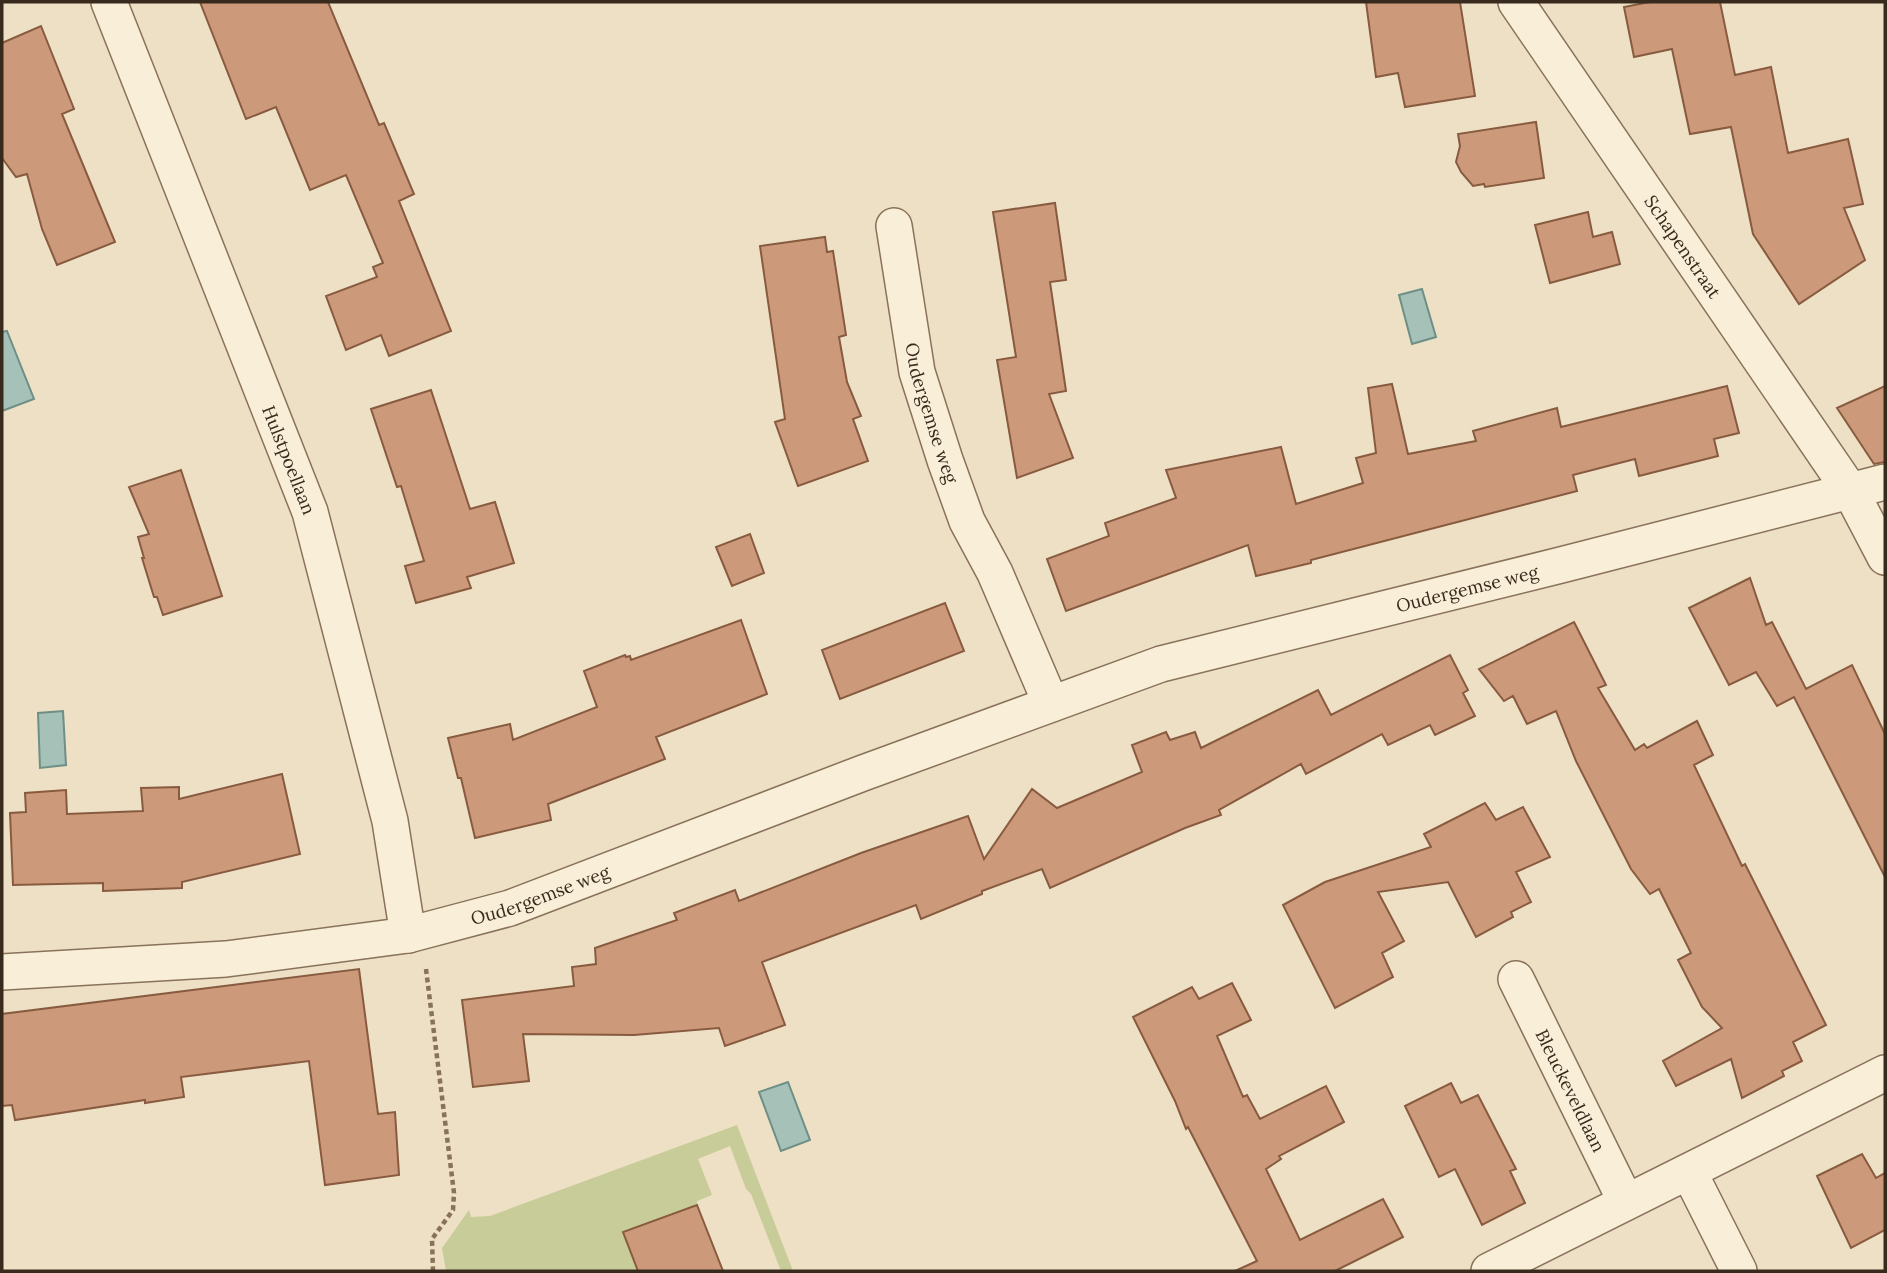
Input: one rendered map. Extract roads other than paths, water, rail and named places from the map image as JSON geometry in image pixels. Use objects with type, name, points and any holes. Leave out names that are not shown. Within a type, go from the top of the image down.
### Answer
[{"type":"street","name":"Hulstpoellaan","points":[[109,2],[310,512],[390,821],[408,935]]},
{"type":"street","name":"Schapenstraat","points":[[1516,2],[1851,492],[1885,557]]},
{"type":"street","name":"Oudergemse weg","points":[[894,226],[917,372],[941,447],[967,522],[995,573],[1051,704]]},
{"type":"street","name":"Oudergemse weg","points":[[2,972],[226,959],[408,935],[510,908],[863,773],[1161,664],[1885,482]]},
{"type":"street","name":"Bleuckeveldlaan","points":[[1516,979],[1626,1202]]},
{"type":"street","points":[[1489,1271],[1885,1073]]},
{"type":"street","points":[[1689,1172],[1740,1271]]},
{"type":"water","points":[[1422,289],[1436,337],[1412,344],[1399,295]]},
{"type":"water","points":[[7,331],[34,399],[2,411],[2,332]]},
{"type":"water","points":[[63,711],[66,765],[40,768],[38,713]]},
{"type":"water","points":[[788,1082],[810,1140],[781,1151],[759,1092]]}]
